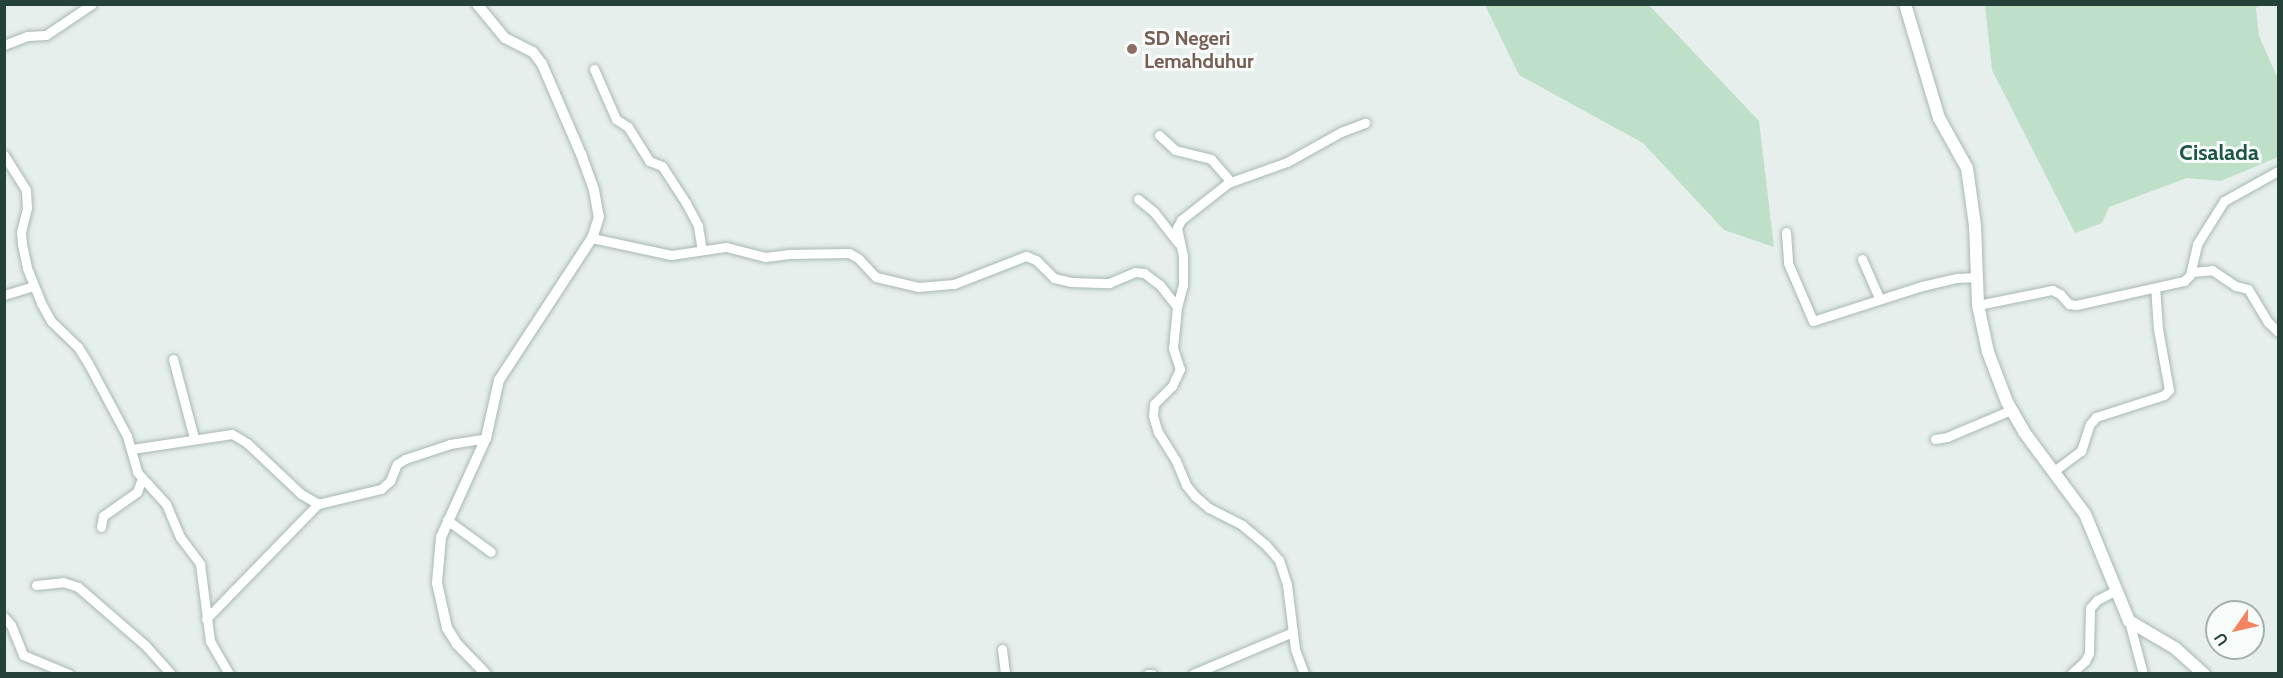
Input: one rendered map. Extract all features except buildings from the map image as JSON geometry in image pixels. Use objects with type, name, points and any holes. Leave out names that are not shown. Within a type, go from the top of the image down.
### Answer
[{"type":"main road","points":[[1905,4],[1939,118],[1967,168],[1975,226],[1978,304],[1988,352],[2011,410],[2092,527],[2129,621],[2175,648],[2204,674]]},
{"type":"street","points":[[4,45],[27,36],[46,35],[92,4]]},
{"type":"street","points":[[477,4],[505,39],[538,56],[553,83],[594,190],[599,217],[592,238],[499,380],[486,438],[441,537],[437,569],[444,617],[457,644],[486,674]]},
{"type":"street","points":[[594,69],[616,119],[628,127],[650,161],[664,170],[687,203],[698,226],[702,250]]},
{"type":"street","points":[[1304,674],[1293,632],[1287,585],[1279,560],[1266,544],[1248,530],[1209,508],[1186,485],[1156,428],[1154,404],[1172,386],[1180,369],[1173,348],[1177,307],[1183,285],[1178,228],[1181,220],[1231,182],[1287,162],[1341,132],[1365,123]]},
{"type":"street","points":[[1159,135],[1175,150],[1211,159],[1231,182]]},
{"type":"street","points":[[4,155],[26,190],[27,208],[21,238],[25,261],[34,286],[49,317],[78,347],[88,363],[132,449],[135,467],[166,504],[180,537],[200,564],[210,641],[229,674]]},
{"type":"street","points":[[1978,304],[2052,290],[2060,294],[2069,304],[2076,305],[2155,290],[2184,281],[2191,272],[2197,244],[2224,201],[2278,171]]},
{"type":"street","points":[[1138,199],[1154,212],[1181,247]]},
{"type":"street","points":[[1786,232],[1788,263],[1814,321],[1879,298],[1950,279],[1976,277]]},
{"type":"street","points":[[592,238],[671,255],[730,247],[765,257],[788,254],[849,253],[879,279],[924,287],[954,284],[1026,256],[1036,261],[1053,278],[1071,282],[1109,283],[1126,274],[1139,272],[1160,285],[1177,307]]},
{"type":"street","points":[[1862,259],[1879,298]]},
{"type":"street","points":[[2191,272],[2212,270],[2236,286],[2248,289],[2265,318],[2278,332]]},
{"type":"street","points":[[4,295],[34,286]]},
{"type":"street","points":[[2054,471],[2081,451],[2090,424],[2096,417],[2164,395],[2169,390],[2158,329],[2155,290]]},
{"type":"street","points":[[173,358],[194,438]]},
{"type":"street","points":[[1935,439],[1947,437],[2011,410]]},
{"type":"street","points":[[132,449],[232,434],[302,494],[318,504]]},
{"type":"street","points":[[206,619],[318,504],[381,489],[390,481],[397,464],[405,459],[450,444],[486,438]]},
{"type":"street","points":[[101,527],[103,516],[137,492],[142,478]]},
{"type":"street","points":[[447,520],[491,552]]},
{"type":"street","points":[[36,585],[63,582],[78,587],[145,645],[171,674]]},
{"type":"street","points":[[2071,674],[2085,661],[2089,653],[2090,608],[2097,600],[2116,590]]},
{"type":"street","points":[[4,617],[11,625],[23,655],[69,674]]},
{"type":"street","points":[[2129,621],[2143,674]]},
{"type":"street","points":[[1194,674],[1293,632]]},
{"type":"street","points":[[1002,649],[1005,674]]},
{"type":"green space","points":[[1485,5],[1649,5],[1759,121],[1774,247],[1724,230],[1643,143],[1519,75]]},
{"type":"green space","points":[[1985,5],[2261,5],[2256,8],[2259,36],[2278,79],[2278,157],[2221,181],[2187,178],[2109,207],[2102,223],[2075,233],[1992,70]]},
{"type":"place","name":"SD Negeri Lemahduhur","points":[[1132,49]]},
{"type":"district","name":"Cisalada","points":[[2219,153]]}]
